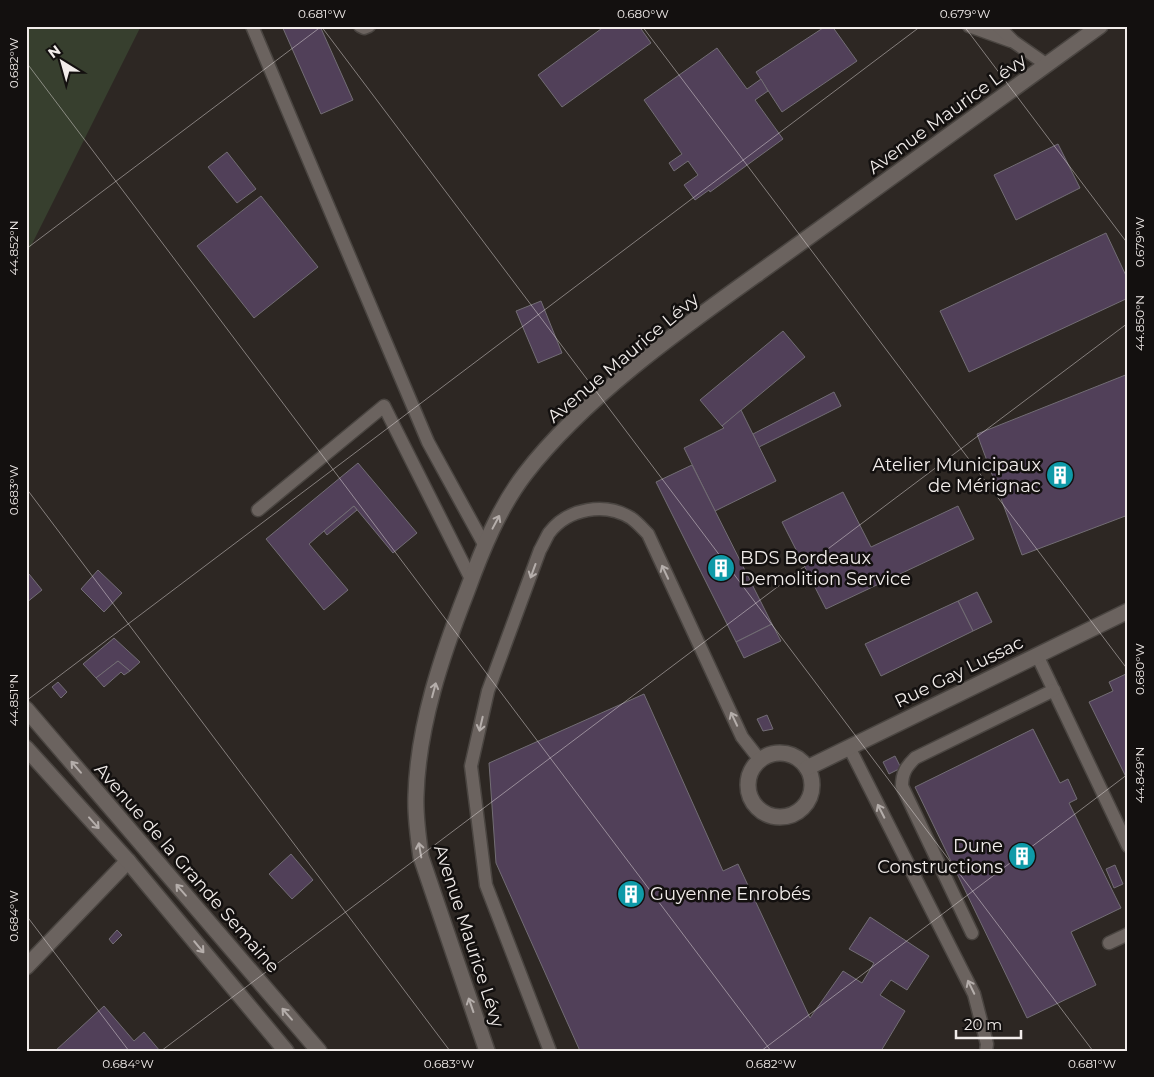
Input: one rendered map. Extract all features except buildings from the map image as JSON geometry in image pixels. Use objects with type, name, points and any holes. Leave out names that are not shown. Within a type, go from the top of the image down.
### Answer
[{"type":"street","name":"Avenue Maurice Lévy","points":[[487,1051],[421,857],[415,808],[418,773],[428,714],[448,641],[485,546],[512,493],[526,473],[574,418],[700,316],[1100,26]]},
{"type":"street","name":"Rue Gay Lussac","points":[[807,768],[1128,610]]},
{"type":"street","name":"Avenue de la Grande Semaine","points":[[26,709],[319,1051]]},
{"type":"street","points":[[26,748],[128,861],[286,1051]]},
{"type":"street","points":[[786,754],[800,760],[807,768],[812,788],[807,803],[795,814],[775,817],[756,808],[750,798],[749,778],[760,760],[770,755],[786,754]]},
{"type":"street","points":[[26,967],[128,861]]},
{"type":"lane","points":[[252,26],[428,442],[485,546]]},
{"type":"lane","points":[[360,26],[364,28],[369,26]]},
{"type":"lane","points":[[969,26],[1014,42]]},
{"type":"lane","points":[[998,26],[1014,42],[1047,65]]},
{"type":"lane","points":[[258,510],[384,406],[471,579]]},
{"type":"lane","points":[[550,1051],[486,885],[471,766],[488,691],[540,550],[549,533],[566,517],[591,508],[616,510],[632,519],[648,534],[742,736],[760,760]]},
{"type":"lane","points":[[1037,655],[1128,846]]},
{"type":"lane","points":[[972,933],[902,786],[902,776],[915,758],[1054,690]]},
{"type":"lane","points":[[849,748],[974,994],[987,1044],[986,1051]]},
{"type":"lane","points":[[1109,943],[1128,934]]},
{"type":"green space","points":[[26,26],[141,26],[26,256]]},
{"type":"place","name":"Atelier Municipaux de Mérignac","points":[[1060,475]]},
{"type":"place","name":"BDS Bordeaux Demolition Service","points":[[721,568]]},
{"type":"place","name":"Dune Constructions","points":[[1022,856]]},
{"type":"place","name":"Guyenne Enrobés","points":[[631,894]]}]
